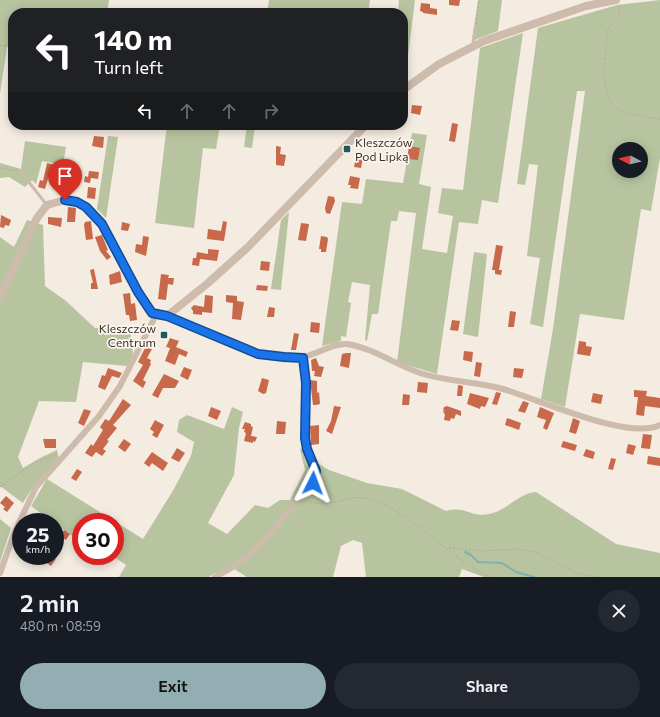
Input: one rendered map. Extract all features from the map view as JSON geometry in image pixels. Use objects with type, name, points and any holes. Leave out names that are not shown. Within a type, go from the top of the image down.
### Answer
[{"type":"street","points":[[408,86],[439,64],[473,46],[586,6],[618,2]]},
{"type":"street","points":[[167,316],[208,283],[248,247],[361,130]]},
{"type":"street","points":[[0,296],[37,218],[46,206],[65,200],[77,202],[93,212],[110,238],[146,305],[156,315],[167,316],[258,354],[303,358],[333,346],[346,344],[378,354],[421,373],[504,389],[600,423],[637,428],[660,425]]},
{"type":"street","points":[[0,573],[15,531],[33,493],[52,468],[99,416],[120,386],[156,315]]},
{"type":"street","points":[[215,577],[233,567],[259,546],[313,483],[316,471],[305,443],[306,383],[303,358]]},
{"type":"lane","points":[[473,46],[475,28]]},
{"type":"lane","points":[[21,172],[46,206]]},
{"type":"path","points":[[475,28],[479,0]]},
{"type":"path","points":[[618,2],[619,14],[608,30],[606,41],[603,73],[608,94],[612,102],[624,112],[650,119],[660,119]]},
{"type":"path","points":[[0,168],[21,172]]},
{"type":"path","points":[[0,487],[34,463],[47,457],[68,452]]},
{"type":"path","points":[[301,497],[319,505],[358,497],[369,499],[402,516],[469,565],[490,577]]},
{"type":"path","points":[[447,548],[482,551],[516,549],[535,552],[576,573],[596,577]]},
{"type":"green space","points":[[0,0],[109,0],[108,8],[8,8],[8,47],[0,94]]},
{"type":"green space","points":[[269,0],[370,0],[369,8],[268,8]]},
{"type":"green space","points":[[399,0],[415,0],[408,56],[408,8],[398,8]]},
{"type":"green space","points":[[478,0],[502,0],[498,31],[472,41]]},
{"type":"green space","points":[[660,0],[660,158],[651,211],[641,209],[624,320],[580,314],[565,407],[541,399],[553,329],[585,91],[577,91],[543,327],[530,324],[540,258],[527,256],[538,165],[529,164],[525,185],[517,184],[538,28],[617,5]]},
{"type":"green space","points":[[523,33],[498,203],[482,200],[478,224],[459,222],[437,374],[397,362],[416,213],[399,211],[397,221],[391,221],[378,314],[372,314],[367,341],[365,340],[370,285],[352,282],[348,302],[351,303],[346,337],[341,336],[341,341],[322,346],[342,202],[362,204],[366,179],[403,183],[412,133],[427,135],[419,184],[431,187],[422,249],[447,253],[453,216],[438,213],[442,188],[463,190],[480,48]]},
{"type":"green space","points":[[166,130],[219,130],[216,149],[203,148],[194,228],[155,223]]},
{"type":"green space","points":[[246,130],[254,130],[252,148],[244,147]]},
{"type":"green space","points":[[108,136],[118,137],[106,218],[97,209]]},
{"type":"green space","points":[[25,141],[66,147],[63,165],[42,161],[36,184],[32,180],[25,187],[9,177],[0,178],[0,163],[21,169]]},
{"type":"green space","points":[[289,212],[281,290],[271,289],[281,220]]},
{"type":"green space","points":[[27,220],[43,225],[45,286],[66,301],[95,328],[130,326],[133,355],[127,366],[83,362],[76,402],[39,401],[18,457],[23,468],[57,450],[59,459],[31,490],[23,503],[0,486],[0,237],[14,247]]},
{"type":"green space","points":[[474,252],[487,254],[478,337],[463,334]]},
{"type":"green space","points":[[232,407],[243,412],[239,428],[234,475],[208,523],[227,534],[255,505],[268,508],[280,500],[290,500],[305,470],[300,449],[309,446],[317,463],[329,470],[367,483],[402,489],[446,511],[463,510],[483,515],[489,514],[501,509],[524,495],[536,492],[616,544],[660,553],[660,577],[484,577],[462,569],[459,577],[366,577],[362,543],[353,540],[341,546],[333,577],[247,577],[234,569],[217,577],[215,573],[209,577],[119,577],[126,565],[124,564],[124,527],[143,539],[174,489],[191,456],[194,442],[177,432],[179,420],[187,415],[224,429]]},
{"type":"green space","points":[[47,479],[101,513],[72,513],[72,536],[64,530],[64,513],[41,513],[31,506]]},
{"type":"green space","points":[[0,519],[11,528],[0,562]]},
{"type":"building","points":[[449,0],[460,0],[459,6],[449,5]]},
{"type":"building","points":[[421,3],[430,4],[430,8],[437,9],[437,15],[423,13],[420,11]]},
{"type":"building","points":[[412,105],[422,106],[420,115],[411,113]]},
{"type":"building","points":[[452,123],[458,124],[455,142],[449,141]]},
{"type":"building","points":[[94,136],[104,137],[103,148],[92,146]]},
{"type":"building","points":[[276,146],[281,147],[280,154],[286,155],[284,166],[276,165]]},
{"type":"building","points":[[409,146],[420,148],[418,160],[407,159]]},
{"type":"building","points":[[356,157],[363,157],[361,168],[354,167]]},
{"type":"building","points":[[47,163],[55,165],[53,176],[49,175],[45,189],[38,187],[40,180],[43,181]]},
{"type":"building","points":[[89,171],[99,172],[98,179],[91,178],[90,183],[84,182],[85,176],[88,177]]},
{"type":"building","points":[[65,173],[74,174],[73,183],[64,181]]},
{"type":"building","points":[[350,176],[360,178],[358,189],[350,188],[351,185],[348,185]]},
{"type":"building","points":[[88,187],[96,188],[95,199],[87,198]]},
{"type":"building","points":[[328,196],[334,197],[335,201],[330,214],[326,213],[325,208]]},
{"type":"building","points":[[68,207],[76,208],[75,222],[67,222]]},
{"type":"building","points":[[1,215],[11,220],[9,226],[5,225],[4,228],[0,227]]},
{"type":"building","points":[[48,217],[62,218],[61,227],[48,224]]},
{"type":"building","points":[[91,221],[93,239],[86,240],[84,225],[85,222]]},
{"type":"building","points":[[223,221],[227,222],[224,241],[207,239],[208,229],[221,231]]},
{"type":"building","points":[[122,222],[130,224],[128,231],[121,230]]},
{"type":"building","points":[[301,223],[309,224],[306,241],[298,240]]},
{"type":"building","points":[[102,235],[108,250],[106,251],[111,257],[107,260],[100,251],[95,237]]},
{"type":"building","points":[[143,236],[149,237],[146,256],[135,252],[136,244],[142,245]]},
{"type":"building","points":[[321,236],[327,237],[328,239],[326,252],[321,252],[321,249],[319,249]]},
{"type":"building","points":[[496,245],[503,246],[499,270],[502,270],[501,275],[495,274],[495,270],[492,270]]},
{"type":"building","points":[[208,249],[219,250],[217,261],[200,259],[199,266],[192,265],[193,258],[196,258],[197,252],[208,254]]},
{"type":"building","points":[[261,261],[270,262],[269,271],[260,270]]},
{"type":"building","points":[[94,269],[98,289],[91,289],[91,283],[93,283],[90,270]]},
{"type":"building","points":[[120,271],[122,282],[110,285],[109,275]]},
{"type":"building","points":[[161,274],[169,275],[168,278],[174,278],[173,285],[168,284],[166,300],[158,299]]},
{"type":"building","points":[[257,285],[268,286],[267,291],[256,290]]},
{"type":"building","points":[[130,293],[131,304],[135,303],[137,320],[130,321],[129,315],[126,315],[123,294]]},
{"type":"building","points":[[205,295],[213,296],[212,313],[202,312],[202,315],[193,314],[191,308],[194,305],[204,307]]},
{"type":"building","points":[[226,295],[237,296],[237,301],[244,302],[241,320],[232,319],[233,303],[226,302]]},
{"type":"building","points":[[269,307],[275,308],[274,317],[267,317]]},
{"type":"building","points":[[510,311],[516,312],[514,327],[508,327]]},
{"type":"building","points":[[452,320],[460,321],[458,331],[450,330]]},
{"type":"building","points":[[311,322],[320,323],[319,333],[310,332]]},
{"type":"building","points":[[294,333],[299,334],[296,350],[291,350]]},
{"type":"building","points":[[170,338],[179,341],[176,347],[188,352],[186,357],[179,354],[175,365],[165,361],[170,348],[166,347]]},
{"type":"building","points":[[579,341],[586,342],[586,346],[592,347],[590,356],[577,354]]},
{"type":"building","points":[[146,346],[152,349],[147,358],[151,360],[151,364],[143,380],[146,382],[143,388],[133,381],[143,365],[138,362]]},
{"type":"building","points":[[464,351],[473,352],[472,362],[463,360]]},
{"type":"building","points":[[351,353],[349,368],[340,366],[342,354]]},
{"type":"building","points":[[316,358],[319,366],[324,367],[321,377],[314,376],[315,371],[312,371],[311,360]]},
{"type":"building","points":[[476,362],[482,363],[480,377],[474,376]]},
{"type":"building","points":[[184,367],[192,370],[188,380],[180,376]]},
{"type":"building","points":[[108,368],[122,373],[119,378],[112,376],[105,390],[98,387],[102,375],[105,376]]},
{"type":"building","points":[[514,368],[524,369],[522,378],[513,377]]},
{"type":"building","points":[[164,374],[179,381],[175,388],[163,388],[158,398],[152,395]]},
{"type":"building","points":[[262,378],[269,380],[266,393],[263,394],[258,391]]},
{"type":"building","points":[[310,380],[317,381],[317,393],[319,392],[320,404],[313,405]]},
{"type":"building","points":[[418,382],[428,383],[427,393],[417,392]]},
{"type":"building","points":[[458,385],[463,386],[462,396],[457,396]]},
{"type":"building","points":[[634,390],[647,391],[646,396],[660,398],[660,408],[645,406],[644,416],[637,415],[638,397],[634,397]]},
{"type":"building","points":[[496,392],[501,393],[497,405],[492,404]]},
{"type":"building","points":[[470,393],[489,398],[485,407],[481,406],[480,409],[467,404]]},
{"type":"building","points":[[593,393],[603,395],[601,404],[591,402]]},
{"type":"building","points":[[403,394],[410,395],[409,405],[402,405]]},
{"type":"building","points":[[123,399],[131,405],[113,425],[117,428],[107,440],[109,441],[103,449],[106,451],[102,456],[96,452],[92,457],[85,453],[91,444],[93,446],[103,430],[100,427],[105,419],[109,421]]},
{"type":"building","points":[[523,401],[529,403],[525,413],[518,411]]},
{"type":"building","points":[[334,406],[341,407],[332,434],[326,431],[331,421]]},
{"type":"building","points":[[447,406],[461,411],[461,416],[456,414],[454,419],[451,418],[450,421],[444,420],[445,415],[443,411],[445,411],[443,410],[444,407]]},
{"type":"building","points":[[211,407],[221,411],[217,420],[208,416]]},
{"type":"building","points":[[540,407],[554,413],[547,430],[543,428],[546,420],[537,417]]},
{"type":"building","points":[[84,409],[91,411],[84,426],[78,423]]},
{"type":"building","points":[[507,418],[521,423],[519,430],[505,425]]},
{"type":"building","points":[[573,418],[580,421],[576,434],[569,432]]},
{"type":"building","points":[[155,420],[164,425],[157,438],[152,435],[154,432],[150,429]]},
{"type":"building","points":[[277,421],[286,422],[285,434],[276,434]]},
{"type":"building","points":[[245,422],[251,424],[253,427],[251,436],[257,437],[253,443],[244,441],[246,433],[244,432],[245,429],[242,429]]},
{"type":"building","points":[[319,425],[319,444],[311,445],[310,426]]},
{"type":"building","points":[[643,434],[652,435],[650,449],[641,448]]},
{"type":"building","points":[[43,439],[56,439],[56,448],[45,448]]},
{"type":"building","points":[[124,439],[131,444],[125,452],[118,447]]},
{"type":"building","points":[[563,441],[577,445],[575,451],[561,447]]},
{"type":"building","points":[[628,444],[636,446],[633,455],[626,453]]},
{"type":"building","points":[[177,448],[185,453],[179,462],[171,458]]},
{"type":"building","points":[[586,449],[595,452],[593,459],[583,456]]},
{"type":"building","points":[[152,452],[168,463],[163,471],[152,463],[149,467],[144,463]]},
{"type":"building","points":[[648,456],[660,458],[660,466],[647,464]]},
{"type":"building","points":[[611,458],[616,459],[613,470],[608,469]]},
{"type":"building","points":[[77,469],[82,472],[76,481],[71,478]]},
{"type":"building","points":[[6,496],[14,503],[7,512],[3,509],[5,507],[0,503]]},
{"type":"building","points":[[64,530],[70,534],[66,540],[64,539]]},
{"type":"waterway","points":[[465,552],[471,555],[478,562],[502,563],[516,572],[534,577]]},
{"type":"place","name":"Kleszczów Pod Lipką","points":[[347,149]]},
{"type":"place","name":"Kleszczów Centrum","points":[[164,335]]},
{"type":"route","points":[[65,200],[77,202],[93,212],[102,224],[138,292],[152,313],[159,316],[167,316],[258,354],[303,358],[306,383],[304,433],[308,454],[314,463],[316,471],[316,476],[313,483]]}]
